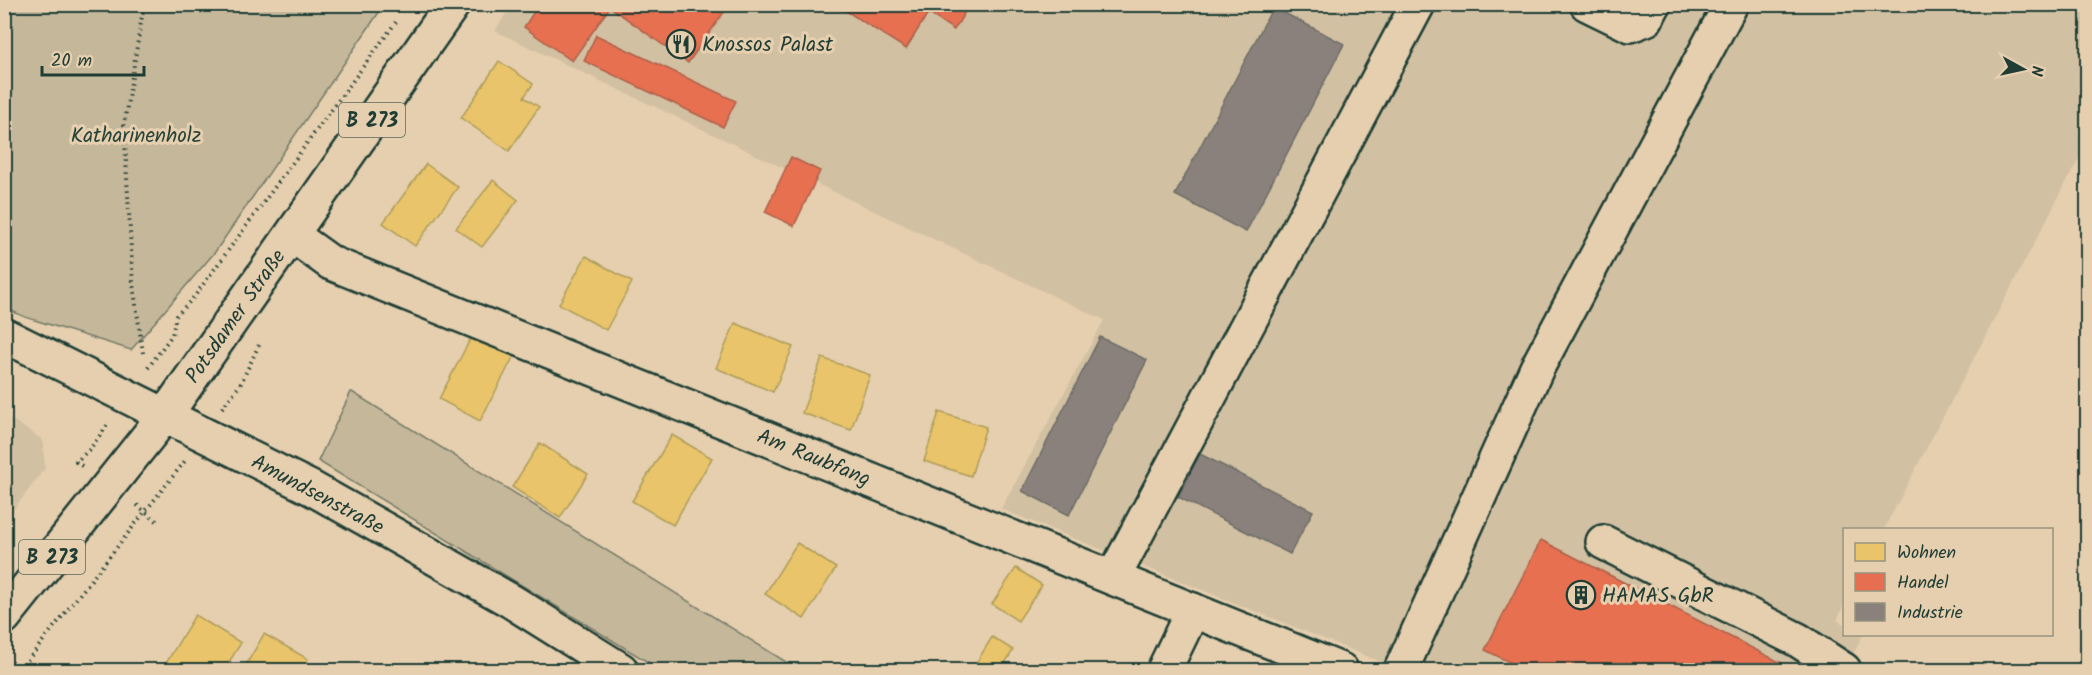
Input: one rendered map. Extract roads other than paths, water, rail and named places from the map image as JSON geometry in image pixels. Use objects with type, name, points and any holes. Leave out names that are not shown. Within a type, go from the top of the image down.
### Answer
[{"type":"street","name":"Potsdamer Straße","points":[[4,617],[166,414],[453,4]]},
{"type":"street","points":[[1113,578],[1418,4]]},
{"type":"street","points":[[1587,4],[1630,25],[1646,19],[1654,4]]},
{"type":"street","points":[[1401,670],[1537,368],[1731,4]]},
{"type":"street","name":"Am Raubfang","points":[[292,235],[331,262],[1341,670]]},
{"type":"street","name":"Amundsenstraße","points":[[4,335],[323,494],[511,601],[621,670]]},
{"type":"street","points":[[1604,542],[1798,640],[1844,670]]},
{"type":"street","points":[[1164,670],[1193,610]]},
{"type":"place","name":"Knossos Palast","points":[[681,44]]},
{"type":"place","name":"HAMAS GbR","points":[[1581,595]]},
{"type":"park label","name":"Katharinenholz","points":[[136,135]]}]
